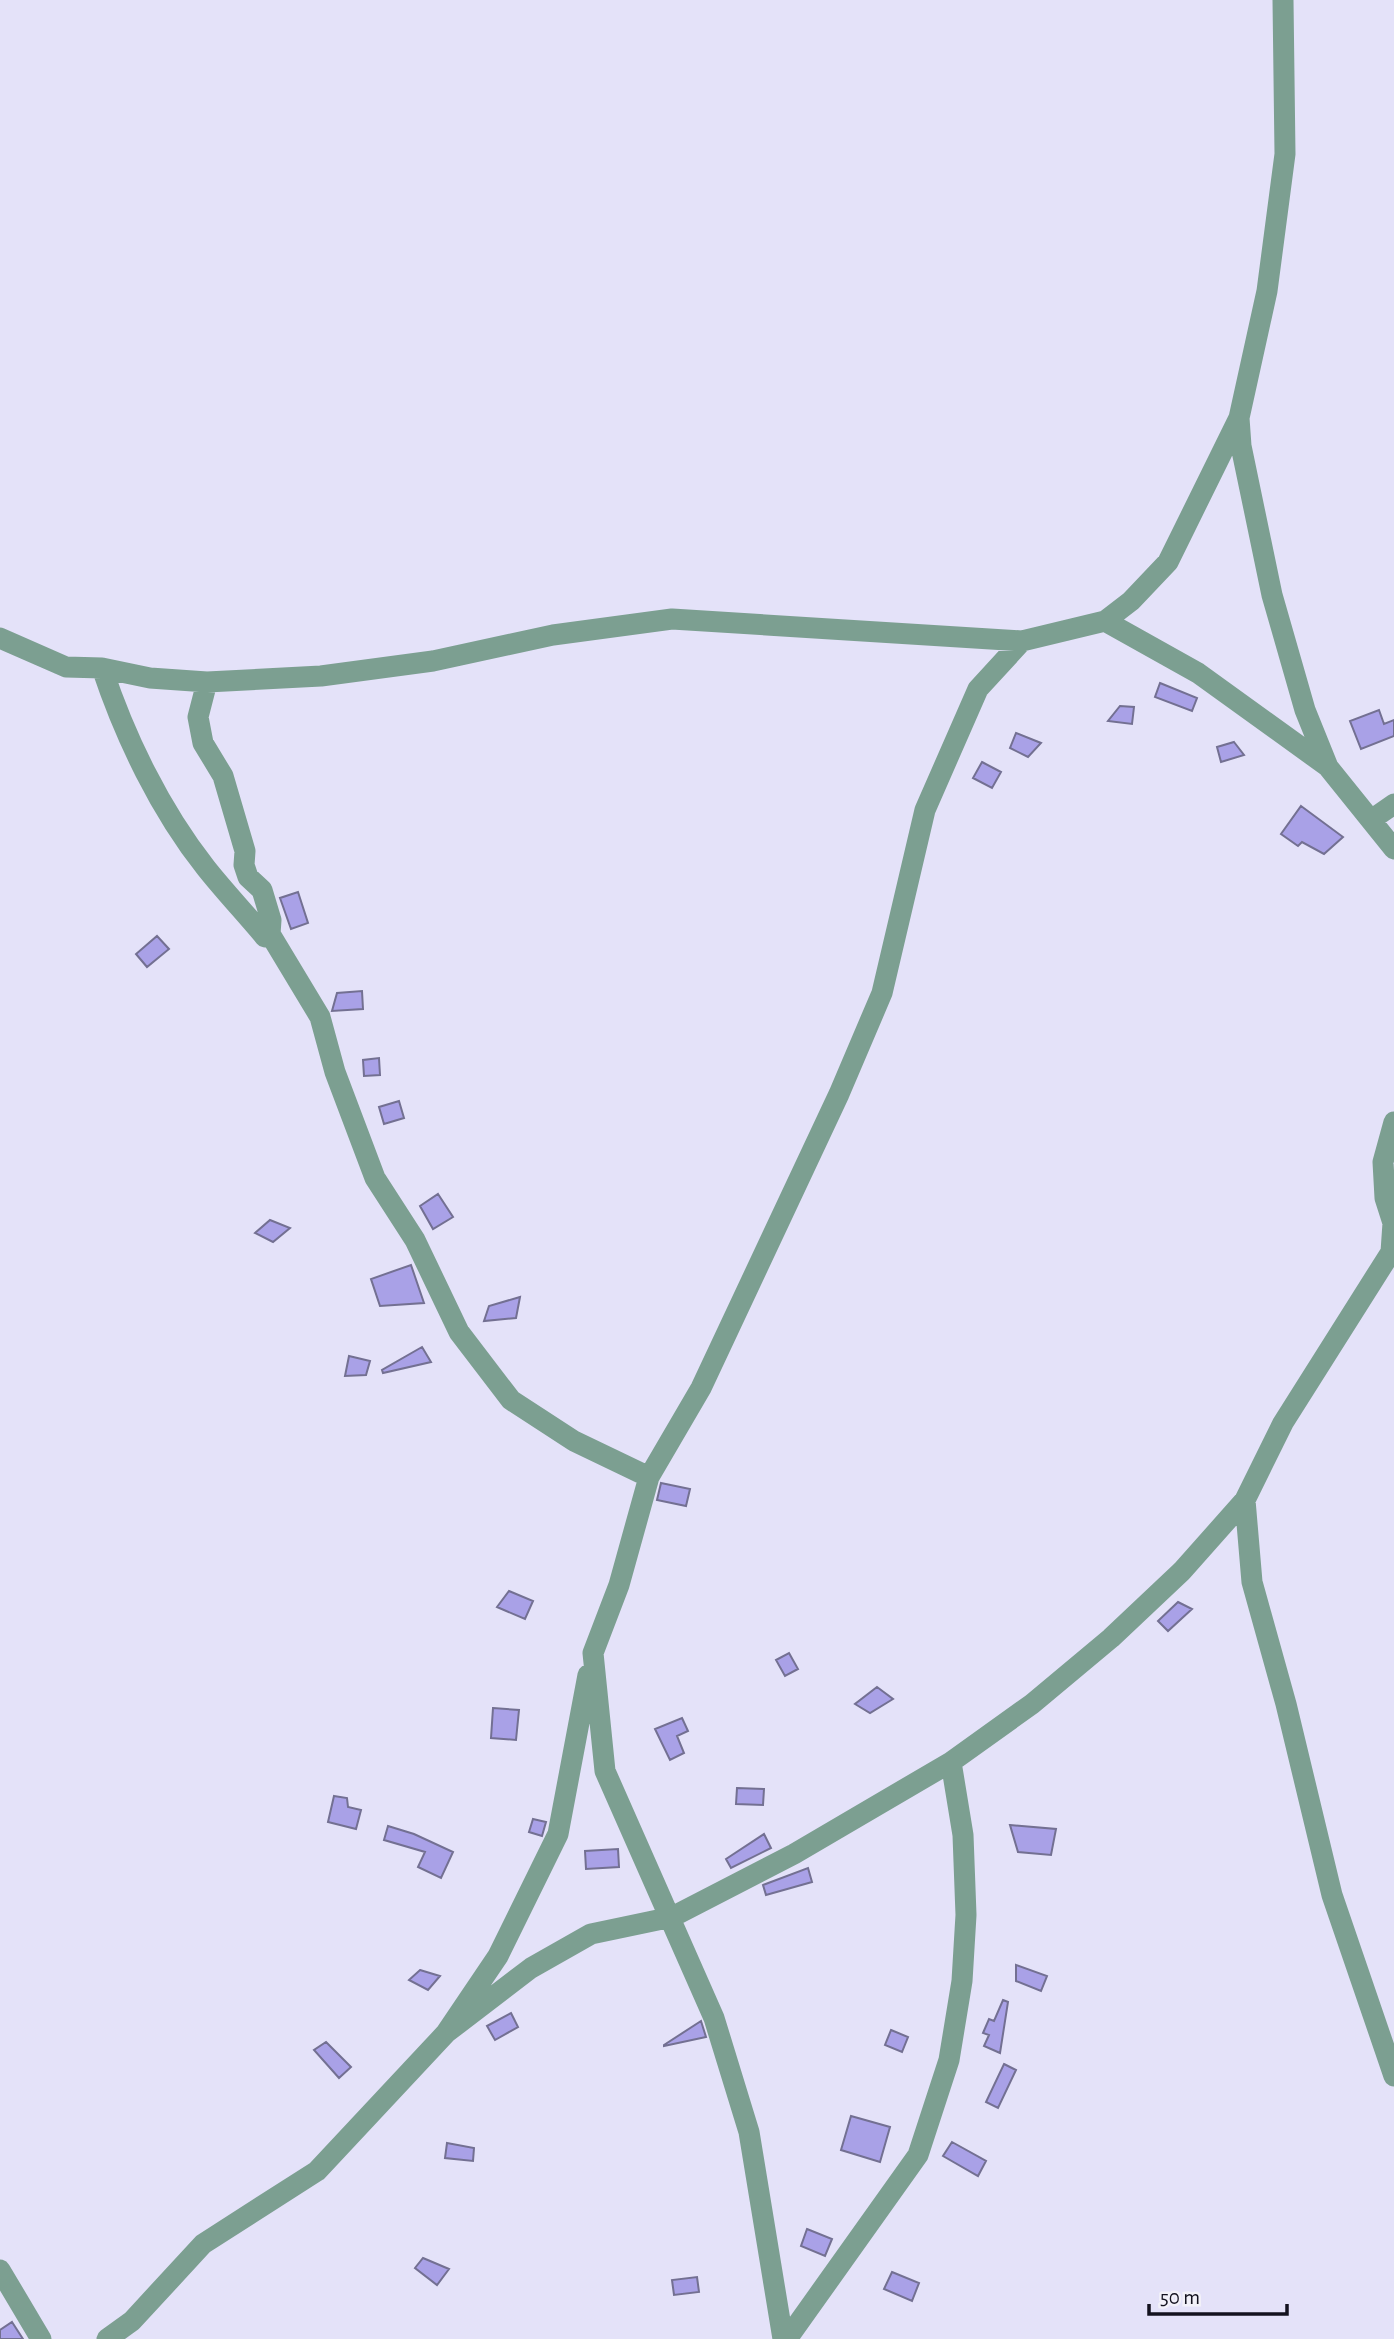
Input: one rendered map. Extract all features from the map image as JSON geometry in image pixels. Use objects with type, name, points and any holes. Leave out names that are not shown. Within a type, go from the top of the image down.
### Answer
[{"type":"street","points":[[5,644],[66,667],[102,668],[150,678],[207,682],[321,676],[433,661],[553,635],[671,619],[1022,641],[1105,621],[1131,601],[1168,562],[1238,418],[1267,290],[1285,154],[1283,0]]},
{"type":"street","points":[[1238,418],[1272,595],[1305,710],[1328,767]]},
{"type":"street","points":[[1105,621],[1198,673],[1328,767],[1394,849]]},
{"type":"street","points":[[107,2339],[132,2321],[203,2244],[317,2171],[446,2033],[498,1956],[558,1834],[593,1653],[619,1585],[649,1477],[701,1388],[839,1094],[882,993],[925,810],[978,689],[1022,641]]},
{"type":"street","points":[[102,668],[114,704],[183,835],[206,868],[265,937],[270,934]]},
{"type":"street","points":[[207,682],[198,717],[203,743],[223,776],[245,851],[244,864],[248,877],[262,890],[271,920],[270,934],[320,1017],[335,1072],[375,1178],[415,1240],[459,1332],[511,1400],[573,1441],[649,1477]]},
{"type":"street","points":[[1371,820],[1394,804]]},
{"type":"street","points":[[446,2033],[531,1968],[590,1934],[672,1917],[794,1854],[951,1762],[1032,1704],[1111,1639],[1182,1572],[1245,1500],[1283,1423],[1391,1252],[1393,1223],[1385,1198],[1383,1161],[1394,1122]]},
{"type":"street","points":[[1245,1500],[1252,1582],[1286,1704],[1332,1895],[1394,2076]]},
{"type":"street","points":[[593,1653],[605,1771],[672,1917],[714,2018],[749,2132],[785,2339]]},
{"type":"street","points":[[785,2339],[918,2155],[949,2060],[962,1981],[966,1915],[963,1835],[951,1762]]},
{"type":"street","points":[[0,2270],[41,2339]]},
{"type":"building","points":[[1160,683],[1197,698],[1192,711],[1155,697]]},
{"type":"building","points":[[1120,706],[1134,707],[1132,724],[1108,721]]},
{"type":"building","points":[[1379,710],[1384,724],[1394,720],[1394,736],[1361,749],[1350,721]]},
{"type":"building","points":[[1016,733],[1041,743],[1028,757],[1010,748]]},
{"type":"building","points":[[1234,742],[1244,755],[1221,762],[1217,747]]},
{"type":"building","points":[[982,762],[1001,772],[992,788],[973,778]]},
{"type":"building","points":[[1301,806],[1343,837],[1324,854],[1302,842],[1298,846],[1281,834]]},
{"type":"building","points":[[298,892],[308,923],[291,929],[280,898]]},
{"type":"building","points":[[157,936],[169,949],[147,967],[136,954]]},
{"type":"building","points":[[362,991],[363,1009],[332,1011],[337,993]]},
{"type":"building","points":[[379,1058],[380,1075],[364,1076],[363,1060]]},
{"type":"building","points":[[399,1101],[404,1118],[384,1124],[379,1107]]},
{"type":"building","points":[[438,1194],[453,1217],[433,1229],[420,1206]]},
{"type":"building","points":[[270,1220],[290,1228],[273,1242],[255,1233]]},
{"type":"building","points":[[411,1265],[424,1303],[380,1306],[371,1279]]},
{"type":"building","points":[[520,1297],[516,1318],[484,1321],[489,1306]]},
{"type":"building","points":[[422,1347],[431,1362],[383,1373],[382,1370]]},
{"type":"building","points":[[349,1356],[370,1361],[366,1375],[345,1376]]},
{"type":"building","points":[[661,1483],[690,1489],[686,1506],[657,1500]]},
{"type":"building","points":[[509,1591],[533,1601],[525,1619],[497,1607]]},
{"type":"building","points":[[1178,1602],[1192,1609],[1168,1631],[1158,1621]]},
{"type":"building","points":[[789,1653],[798,1669],[785,1676],[776,1660]]},
{"type":"building","points":[[877,1687],[893,1699],[870,1713],[855,1704]]},
{"type":"building","points":[[493,1708],[519,1710],[516,1740],[491,1738]]},
{"type":"building","points":[[682,1718],[688,1731],[677,1736],[684,1753],[670,1760],[655,1729]]},
{"type":"building","points":[[737,1788],[764,1789],[763,1805],[736,1804]]},
{"type":"building","points":[[334,1796],[347,1798],[348,1807],[361,1810],[356,1829],[328,1822]]},
{"type":"building","points":[[533,1819],[546,1822],[542,1836],[529,1832]]},
{"type":"building","points":[[1010,1825],[1056,1829],[1051,1855],[1018,1852]]},
{"type":"building","points":[[388,1826],[414,1834],[453,1852],[441,1878],[418,1867],[425,1852],[384,1840]]},
{"type":"building","points":[[764,1834],[771,1848],[731,1868],[726,1859]]},
{"type":"building","points":[[618,1849],[619,1867],[586,1869],[585,1851]]},
{"type":"building","points":[[808,1868],[812,1882],[766,1895],[763,1885]]},
{"type":"building","points":[[1016,1965],[1047,1976],[1041,1991],[1016,1981]]},
{"type":"building","points":[[420,1970],[440,1976],[428,1990],[409,1980]]},
{"type":"building","points":[[1003,2000],[1008,2002],[1000,2053],[984,2046],[989,2035],[983,2033],[989,2019],[994,2021]]},
{"type":"building","points":[[511,2013],[518,2027],[495,2040],[487,2026]]},
{"type":"building","points":[[701,2021],[706,2037],[664,2046],[664,2045]]},
{"type":"building","points":[[891,2030],[908,2037],[902,2052],[885,2045]]},
{"type":"building","points":[[326,2042],[351,2067],[339,2078],[314,2050]]},
{"type":"building","points":[[1004,2064],[1016,2070],[998,2108],[986,2102]]},
{"type":"building","points":[[851,2116],[890,2127],[880,2162],[841,2150]]},
{"type":"building","points":[[952,2142],[986,2161],[978,2176],[943,2156]]},
{"type":"building","points":[[447,2143],[474,2148],[473,2161],[445,2158]]},
{"type":"building","points":[[807,2229],[832,2239],[825,2256],[801,2246]]},
{"type":"building","points":[[423,2258],[449,2269],[437,2285],[415,2268]]},
{"type":"building","points":[[892,2272],[919,2283],[912,2301],[884,2289]]},
{"type":"building","points":[[697,2277],[699,2292],[674,2295],[672,2280]]},
{"type":"building","points":[[12,2322],[23,2339],[0,2339],[0,2330]]}]
